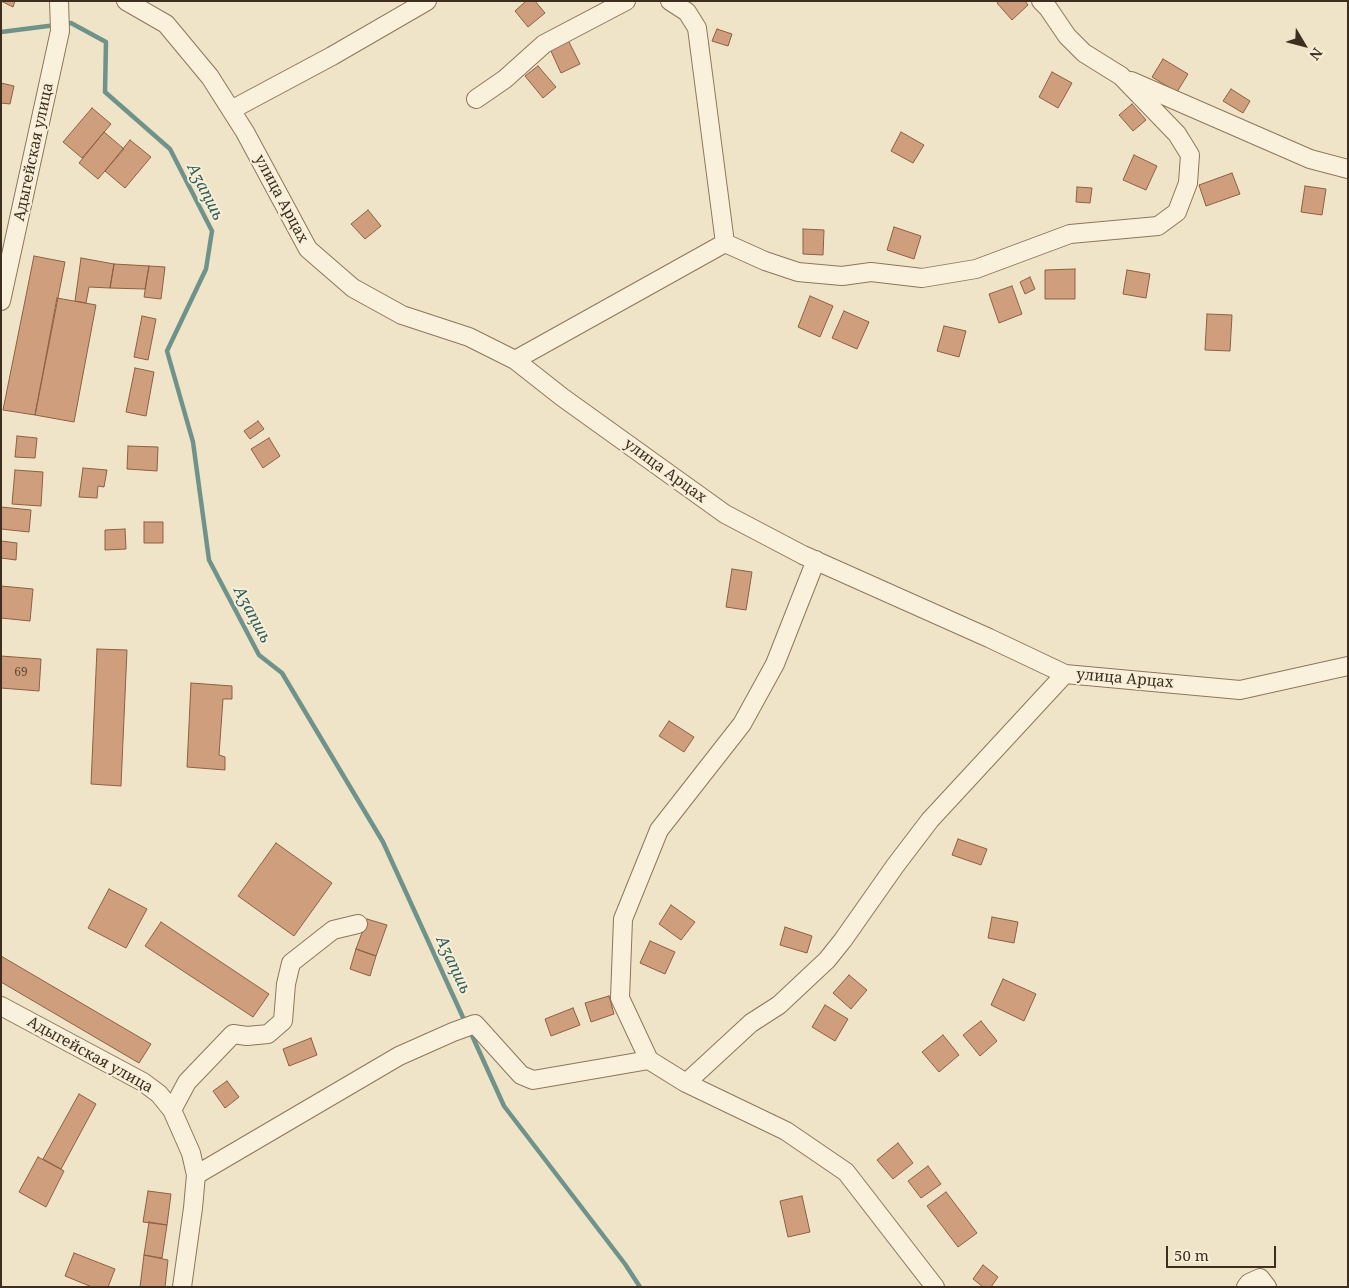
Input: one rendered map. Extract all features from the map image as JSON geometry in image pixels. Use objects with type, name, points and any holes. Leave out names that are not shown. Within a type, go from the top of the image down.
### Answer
[{"type":"street","name":"улица Арцах","points":[[126,1],[166,24],[210,77],[245,132],[308,248],[353,288],[402,315],[469,337],[515,360],[562,397],[725,514],[816,560],[1065,674],[1240,690],[1348,666]]},
{"type":"street","points":[[231,110],[332,56],[427,1]]},
{"type":"street","points":[[476,99],[505,79],[544,44],[626,1]]},
{"type":"street","points":[[670,1],[687,12],[697,28],[725,242]]},
{"type":"street","points":[[1040,1],[1048,8],[1067,36],[1084,53],[1121,76],[1310,159],[1348,168]]},
{"type":"street","name":"Адыгейская улица","points":[[1,301],[60,31],[59,12]]},
{"type":"street","points":[[725,242],[765,262],[798,272],[842,276],[871,272],[922,278],[976,269],[1070,234],[1158,226],[1177,212],[1188,183],[1190,155],[1177,134],[1121,76]]},
{"type":"street","points":[[515,360],[725,242]]},
{"type":"street","points":[[816,560],[775,664],[742,724],[659,830],[623,919],[620,998],[649,1060],[686,1084],[786,1131],[846,1172],[935,1287]]},
{"type":"street","points":[[686,1084],[744,1029],[779,1005],[827,960],[930,820],[1065,674]]},
{"type":"street","points":[[172,1110],[187,1082],[233,1034],[247,1036],[268,1034],[283,1021],[286,984],[291,963],[333,930],[358,924]]},
{"type":"street","name":"Адыгейская улица","points":[[1,1006],[142,1082],[159,1094],[172,1110],[192,1153],[196,1175],[182,1287]]},
{"type":"street","points":[[196,1175],[399,1056],[475,1024],[521,1075],[533,1080],[649,1060]]},
{"type":"street","points":[[1246,1287],[1249,1283],[1260,1278],[1267,1287]]},
{"type":"building","points":[[1,1],[15,1],[13,7]]},
{"type":"building","points":[[526,1],[535,1],[545,13],[528,27],[515,11]]},
{"type":"building","points":[[998,1],[1025,1],[1028,5],[1012,20],[997,3]]},
{"type":"building","points":[[717,29],[732,34],[728,46],[712,41]]},
{"type":"building","points":[[568,40],[580,64],[561,73],[550,49]]},
{"type":"building","points":[[1163,59],[1188,74],[1177,92],[1152,77]]},
{"type":"building","points":[[538,66],[556,87],[543,98],[525,76]]},
{"type":"building","points":[[1052,72],[1072,83],[1058,108],[1039,97]]},
{"type":"building","points":[[1,83],[14,86],[10,104],[1,103]]},
{"type":"building","points":[[1231,89],[1250,101],[1243,113],[1223,101]]},
{"type":"building","points":[[1132,104],[1146,120],[1133,131],[1119,115]]},
{"type":"building","points":[[92,108],[111,124],[82,158],[63,142]]},
{"type":"building","points":[[104,132],[124,149],[98,179],[79,163]]},
{"type":"building","points":[[901,132],[924,145],[913,163],[891,151]]},
{"type":"building","points":[[130,140],[151,157],[125,188],[105,171]]},
{"type":"building","points":[[1134,155],[1157,166],[1146,190],[1123,180]]},
{"type":"building","points":[[1232,173],[1240,194],[1206,206],[1199,185]]},
{"type":"building","points":[[1305,186],[1326,189],[1322,215],[1301,212]]},
{"type":"building","points":[[1077,187],[1092,188],[1090,203],[1076,202]]},
{"type":"building","points":[[368,210],[381,226],[365,239],[351,224]]},
{"type":"building","points":[[894,227],[921,236],[914,259],[887,250]]},
{"type":"building","points":[[803,229],[824,230],[823,255],[803,254]]},
{"type":"building","points":[[34,256],[65,262],[35,415],[3,410]]},
{"type":"building","points":[[81,258],[114,264],[110,288],[89,287],[86,303],[75,301]]},
{"type":"building","points":[[114,264],[149,266],[145,289],[110,288]]},
{"type":"building","points":[[149,266],[165,267],[161,299],[144,297]]},
{"type":"building","points":[[1075,269],[1075,299],[1045,299],[1045,270]]},
{"type":"building","points":[[1127,270],[1150,274],[1146,298],[1123,294]]},
{"type":"building","points":[[1030,277],[1035,289],[1025,294],[1020,282]]},
{"type":"building","points":[[1012,286],[1022,314],[999,323],[989,294]]},
{"type":"building","points":[[810,296],[833,306],[820,337],[798,327]]},
{"type":"building","points":[[57,298],[96,305],[74,422],[35,415]]},
{"type":"building","points":[[844,311],[869,322],[857,349],[832,338]]},
{"type":"building","points":[[1207,314],[1232,315],[1230,351],[1205,350]]},
{"type":"building","points":[[142,316],[156,319],[148,360],[134,357]]},
{"type":"building","points":[[944,326],[966,331],[959,357],[937,351]]},
{"type":"building","points":[[135,368],[154,372],[146,416],[126,412]]},
{"type":"building","points":[[258,421],[264,429],[250,439],[244,431]]},
{"type":"building","points":[[17,436],[37,438],[35,458],[15,457]]},
{"type":"building","points":[[269,438],[280,456],[263,468],[251,449]]},
{"type":"building","points":[[128,446],[158,447],[157,471],[127,469]]},
{"type":"building","points":[[83,468],[107,470],[104,487],[98,486],[97,498],[79,497]]},
{"type":"building","points":[[15,470],[43,472],[41,506],[12,504]]},
{"type":"building","points":[[1,507],[31,510],[29,532],[1,529]]},
{"type":"building","points":[[144,522],[163,522],[163,543],[144,543]]},
{"type":"building","points":[[125,529],[126,549],[105,550],[105,530]]},
{"type":"building","points":[[1,541],[17,543],[16,560],[1,558]]},
{"type":"building","points":[[732,569],[752,572],[746,610],[726,607]]},
{"type":"building","points":[[1,586],[33,589],[30,621],[1,618]]},
{"type":"building","points":[[97,649],[127,650],[121,786],[91,784]]},
{"type":"building","points":[[1,656],[41,659],[39,691],[1,688]]},
{"type":"building","points":[[191,683],[232,686],[232,699],[223,699],[219,755],[225,757],[225,770],[187,767]]},
{"type":"building","points":[[669,721],[694,737],[684,752],[659,736]]},
{"type":"building","points":[[958,839],[987,849],[981,865],[952,855]]},
{"type":"building","points":[[276,843],[332,883],[294,936],[238,896]]},
{"type":"building","points":[[109,889],[147,909],[126,948],[88,928]]},
{"type":"building","points":[[671,905],[695,922],[681,940],[659,924]]},
{"type":"building","points":[[992,917],[1018,922],[1014,943],[988,938]]},
{"type":"building","points":[[367,919],[387,925],[376,956],[356,949]]},
{"type":"building","points":[[161,922],[269,994],[253,1017],[145,946]]},
{"type":"building","points":[[785,927],[812,936],[807,953],[780,945]]},
{"type":"building","points":[[650,941],[675,952],[665,974],[640,963]]},
{"type":"building","points":[[356,949],[376,956],[370,976],[350,969]]},
{"type":"building","points":[[1,956],[151,1044],[139,1063],[1,982]]},
{"type":"building","points":[[849,975],[867,990],[851,1009],[833,993]]},
{"type":"building","points":[[1003,979],[1036,994],[1024,1021],[991,1005]]},
{"type":"building","points":[[609,996],[614,1014],[591,1022],[585,1003]]},
{"type":"building","points":[[825,1005],[848,1019],[835,1041],[812,1027]]},
{"type":"building","points":[[573,1008],[580,1025],[551,1036],[545,1019]]},
{"type":"building","points":[[981,1021],[997,1041],[980,1056],[963,1035]]},
{"type":"building","points":[[943,1035],[959,1055],[939,1072],[922,1052]]},
{"type":"building","points":[[311,1038],[317,1055],[289,1066],[283,1049]]},
{"type":"building","points":[[227,1081],[239,1097],[225,1108],[213,1091]]},
{"type":"building","points":[[79,1094],[96,1104],[61,1169],[43,1159]]},
{"type":"building","points":[[898,1143],[913,1163],[893,1179],[877,1160]]},
{"type":"building","points":[[38,1157],[64,1171],[46,1207],[19,1192]]},
{"type":"building","points":[[928,1166],[941,1184],[921,1198],[908,1181]]},
{"type":"building","points":[[148,1191],[171,1194],[167,1225],[143,1222]]},
{"type":"building","points":[[946,1192],[977,1233],[958,1247],[927,1206]]},
{"type":"building","points":[[802,1196],[810,1232],[788,1237],[780,1201]]},
{"type":"building","points":[[149,1222],[167,1225],[162,1258],[144,1255]]},
{"type":"building","points":[[74,1253],[115,1269],[108,1287],[92,1287],[65,1276]]},
{"type":"building","points":[[144,1255],[168,1260],[165,1287],[140,1287]]},
{"type":"building","points":[[983,1265],[998,1277],[991,1287],[983,1287],[973,1279]]},
{"type":"waterway","name":"Аӡаԥшь","points":[[64,24],[71,23],[106,42],[105,92],[170,149],[212,231],[206,269],[167,351],[193,442],[209,560],[259,655],[282,673],[383,842],[466,1024]]},
{"type":"waterway","name":"Аӡаԥшь","points":[[1,32],[56,25]]},
{"type":"waterway","name":"Аӡаԥшь","points":[[470,1031],[504,1106],[625,1264],[640,1287]]}]
